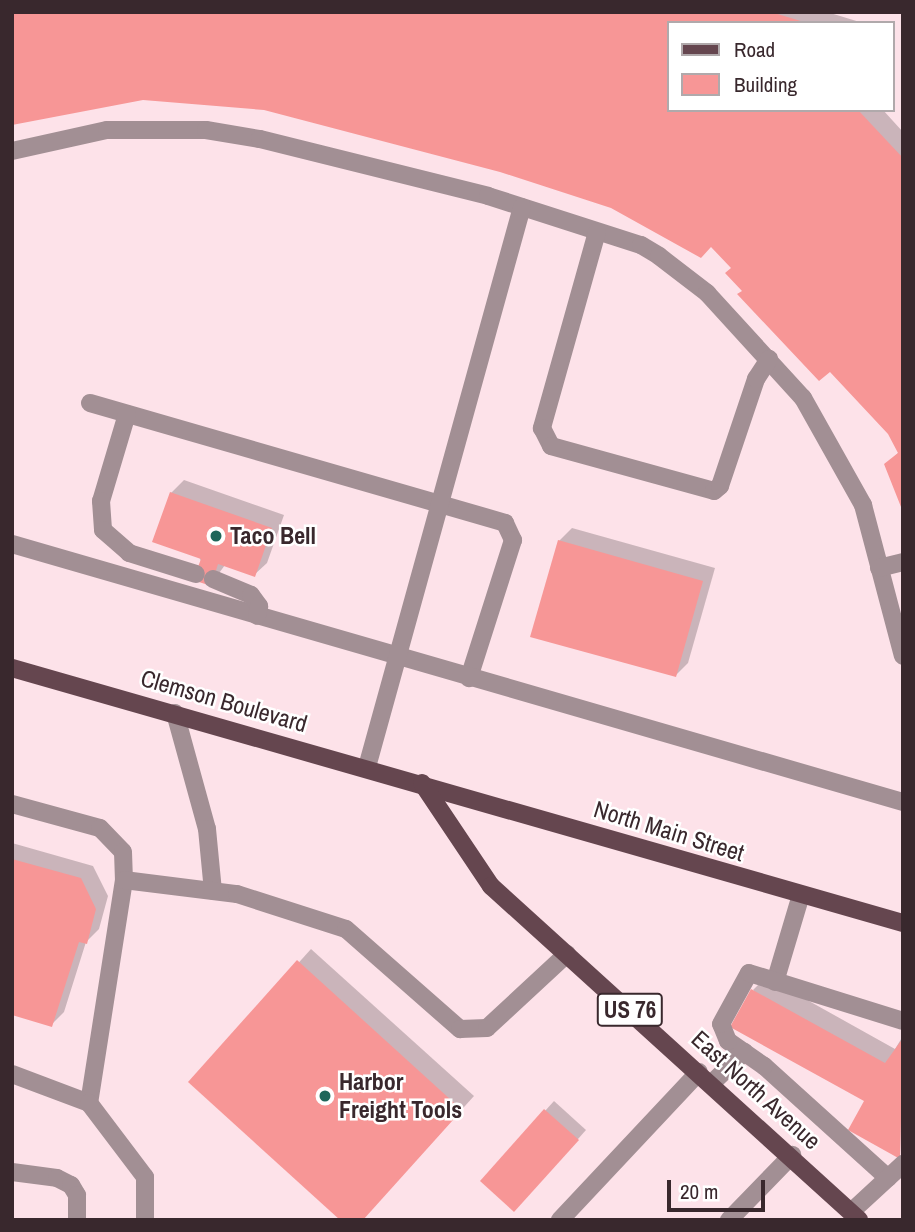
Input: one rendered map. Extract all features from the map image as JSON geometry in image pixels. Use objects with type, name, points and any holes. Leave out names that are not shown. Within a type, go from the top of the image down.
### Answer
[{"type":"main road","name":"Clemson Boulevard","points":[[12,667],[422,783]]},
{"type":"main road","name":"North Main Street","points":[[422,783],[903,923]]},
{"type":"main road","name":"East North Avenue","points":[[422,783],[491,886],[792,1155],[855,1216]]},
{"type":"street","points":[[12,150],[107,130],[206,130],[260,139],[522,207],[641,245],[696,282],[803,398],[863,505],[903,656]]},
{"type":"street","points":[[367,767],[522,207]]},
{"type":"street","points":[[597,232],[542,428],[551,446],[713,491],[720,486],[756,379],[769,359]]},
{"type":"street","points":[[90,403],[505,523],[512,531],[469,678]]},
{"type":"street","points":[[127,414],[101,501],[103,530],[129,553],[205,576],[251,595],[259,606],[257,616]]},
{"type":"street","points":[[12,544],[903,802]]},
{"type":"street","points":[[879,568],[903,562]]},
{"type":"street","points":[[175,713],[207,829],[213,891]]},
{"type":"street","points":[[12,804],[100,828],[123,852],[124,880],[89,1103]]},
{"type":"street","points":[[124,880],[237,894],[346,929],[460,1029],[487,1028],[567,954]]},
{"type":"street","points":[[775,982],[801,895]]},
{"type":"street","points":[[888,1178],[728,1041],[721,1024],[749,973],[903,1021]]},
{"type":"street","points":[[560,1220],[705,1078],[744,1052]]},
{"type":"street","points":[[12,1074],[89,1103],[145,1177],[145,1220]]},
{"type":"street","points":[[729,1220],[792,1155]]},
{"type":"street","points":[[855,1216],[903,1164]]},
{"type":"street","points":[[12,1172],[57,1178],[71,1185],[77,1195],[77,1220]]},
{"type":"building","points":[[12,12],[771,12],[801,21],[666,21],[666,112],[860,112],[903,158],[903,512],[884,464],[898,453],[888,434],[830,372],[819,381],[737,294],[742,291],[725,273],[731,268],[711,247],[701,258],[611,208],[500,172],[264,110],[143,100],[12,125]]},
{"type":"building","points":[[170,492],[272,528],[255,577],[218,564],[211,586],[193,580],[201,559],[152,542]]},
{"type":"building","points":[[558,540],[703,581],[676,677],[530,637]]},
{"type":"building","points":[[12,859],[81,878],[96,909],[87,944],[79,942],[52,1027],[12,1015]]},
{"type":"building","name":"Harbor Freight Tools","points":[[297,960],[462,1110],[363,1220],[340,1220],[188,1082]]},
{"type":"building","points":[[751,989],[885,1063],[903,1038],[900,1159],[848,1130],[864,1101],[730,1027]]},
{"type":"building","points":[[544,1109],[579,1140],[514,1212],[480,1181]]},
{"type":"place","name":"Taco Bell","points":[[216,536]]},
{"type":"place","name":"Harbor Freight Tools","points":[[325,1096]]}]
